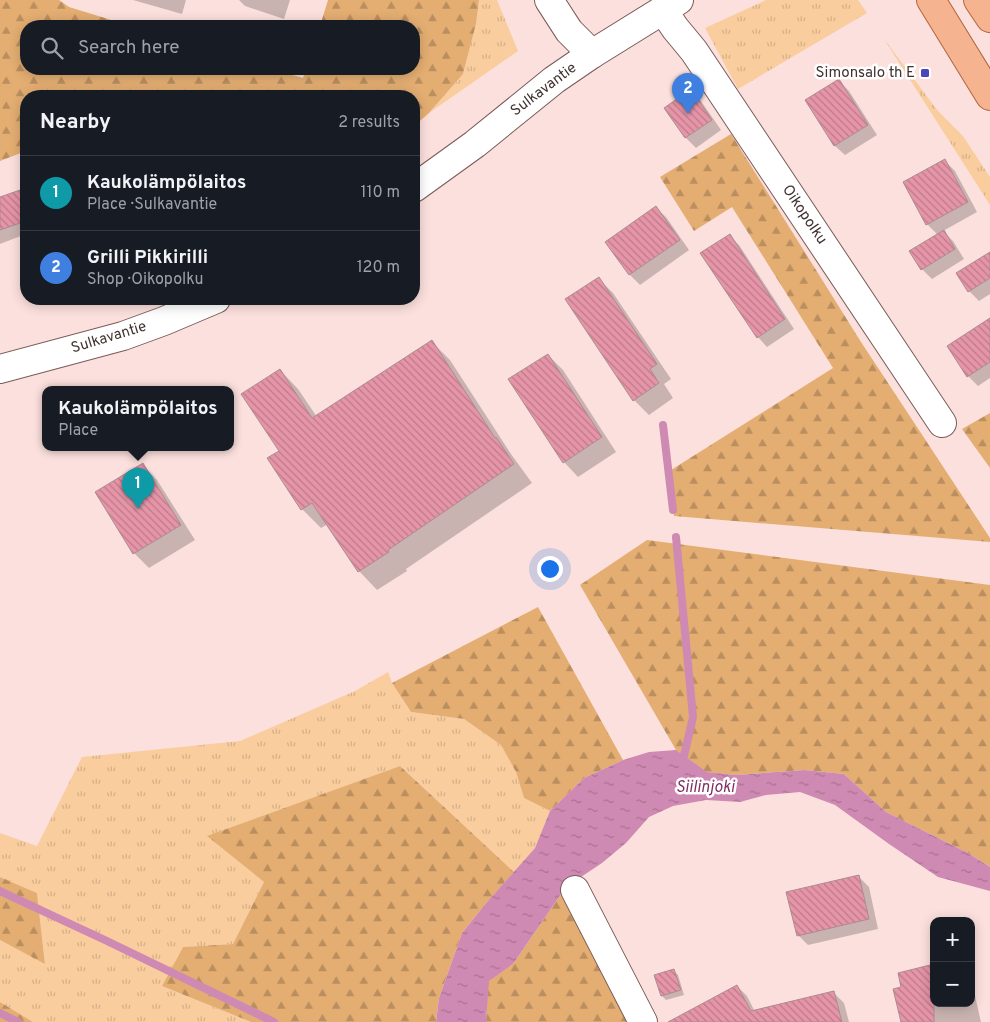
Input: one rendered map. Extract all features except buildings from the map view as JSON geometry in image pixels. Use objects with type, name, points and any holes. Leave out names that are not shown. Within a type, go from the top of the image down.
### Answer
[{"type":"main road","points":[[931,0],[990,96]]},
{"type":"main road","points":[[978,0],[990,18]]},
{"type":"street","points":[[549,0],[569,31],[592,54]]},
{"type":"street","name":"Sulkavantie","points":[[420,184],[476,144],[554,80],[671,5]]},
{"type":"street","name":"Oikopolku","points":[[671,5],[675,28],[694,51],[942,423]]},
{"type":"street","name":"Sulkavantie","points":[[0,368],[123,336],[202,305]]},
{"type":"street","points":[[575,890],[643,1022]]},
{"type":"green space","points":[[0,0],[59,0],[69,7],[111,20],[20,20],[20,75],[293,75],[303,78],[304,75],[420,75],[420,20],[322,20],[328,0],[479,0],[476,24],[463,74],[420,121],[420,90],[20,90],[20,153],[0,161]]},
{"type":"green space","points":[[479,0],[497,0],[518,51],[429,113],[463,74],[476,24]]},
{"type":"green space","points":[[766,0],[858,0],[867,13],[738,89],[705,28]]},
{"type":"green space","points":[[884,39],[938,111],[963,136],[990,177],[990,205]]},
{"type":"green space","points":[[731,134],[861,342],[990,538],[990,542],[674,516],[671,470],[833,368],[732,207],[694,231],[660,177]]},
{"type":"green space","points":[[990,413],[990,468],[962,429]]},
{"type":"green space","points":[[647,540],[990,585],[990,867],[968,853],[886,812],[844,774],[805,770],[736,775],[706,772],[676,750],[580,585]]},
{"type":"green space","points":[[538,607],[623,760],[584,778],[550,811],[524,798],[516,772],[501,745],[464,719],[411,712],[392,683]]},
{"type":"green space","points":[[388,672],[392,683],[411,712],[464,719],[501,745],[516,772],[524,798],[550,811],[535,848],[514,872],[400,766],[208,836],[264,882],[233,944],[183,947],[162,986],[251,1022],[33,1022],[0,1002],[0,940],[45,963],[37,893],[0,877],[0,833],[37,846],[82,757],[240,741],[355,691]]},
{"type":"green space","points":[[400,766],[514,872],[462,933],[439,998],[436,1022],[251,1022],[162,986],[183,947],[233,944],[264,882],[207,836]]},
{"type":"green space","points":[[0,877],[37,893],[45,964],[0,940]]},
{"type":"green space","points":[[566,887],[642,1022],[486,1022],[488,981],[513,964]]},
{"type":"green space","points":[[0,1002],[33,1022],[0,1022]]},
{"type":"water","name":"Siilinjoki","points":[[676,750],[707,772],[736,775],[805,770],[844,774],[886,812],[968,853],[990,867],[990,891],[938,877],[835,805],[800,792],[766,795],[740,802],[706,800],[673,806],[649,817],[626,843],[602,863],[566,887],[513,964],[489,981],[486,1022],[436,1022],[439,998],[462,933],[535,848],[550,811],[584,778],[623,760],[649,752]]},
{"type":"waterway","points":[[663,425],[673,510]]},
{"type":"waterway","points":[[676,537],[693,717],[684,756]]},
{"type":"waterway","points":[[0,891],[274,1022]]},
{"type":"waterway","points":[[0,1013],[18,1022]]},
{"type":"place","name":"Simonsalo th E","points":[[925,73]]},
{"type":"place","name":"Grilli Pikkirilli","points":[[688,114]]},
{"type":"place","name":"Kaukolämpölaitos","points":[[138,509]]}]
